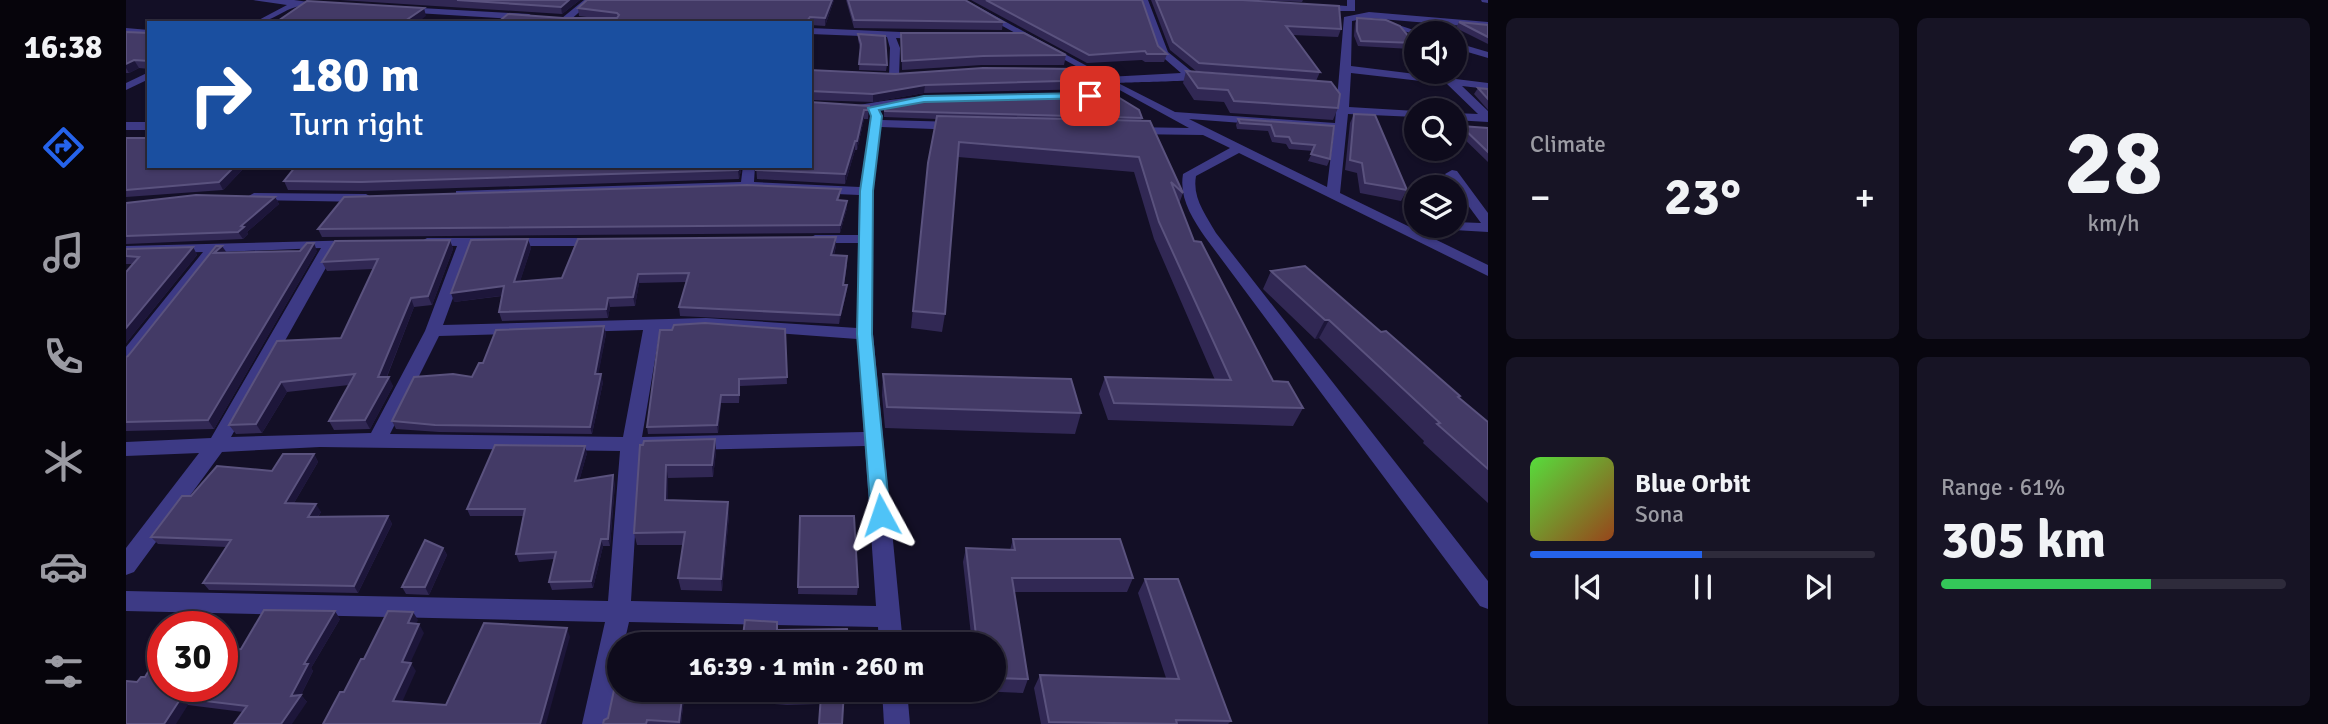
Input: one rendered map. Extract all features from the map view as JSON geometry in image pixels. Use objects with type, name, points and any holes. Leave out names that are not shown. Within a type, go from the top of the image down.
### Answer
[{"type":"street","points":[[257,0],[335,6]]},
{"type":"street","points":[[401,17],[425,0]]},
{"type":"street","points":[[566,0],[588,1]]},
{"type":"street","points":[[959,0],[1204,132],[1488,271]]},
{"type":"street","points":[[1144,0],[1163,53],[1192,77]]},
{"type":"street","points":[[565,20],[588,1]]},
{"type":"street","points":[[262,21],[300,2]]},
{"type":"street","points":[[1323,4],[1351,5],[1404,28]]},
{"type":"street","points":[[386,9],[540,18]]},
{"type":"street","points":[[1333,195],[1342,110],[1339,89],[1346,69],[1347,19],[1369,15],[1488,25]]},
{"type":"street","points":[[552,19],[577,20]]},
{"type":"street","points":[[126,31],[147,33]]},
{"type":"street","points":[[812,31],[932,36]]},
{"type":"street","points":[[891,36],[896,61],[889,77],[907,77]]},
{"type":"street","points":[[1001,36],[1028,36]]},
{"type":"street","points":[[1467,49],[1488,55]]},
{"type":"street","points":[[1346,69],[1404,76]]},
{"type":"street","points":[[1065,72],[1093,72]]},
{"type":"street","points":[[128,84],[147,76]]},
{"type":"street","points":[[1107,80],[1216,78]]},
{"type":"street","points":[[1453,84],[1488,118]]},
{"type":"street","points":[[1467,84],[1488,86]]},
{"type":"street","points":[[1106,95],[1132,94]]},
{"type":"street","points":[[874,115],[905,100],[959,99]]},
{"type":"street","points":[[854,106],[874,115],[966,126]]},
{"type":"street","points":[[1342,110],[1404,113]]},
{"type":"street","points":[[874,115],[866,191],[864,334],[891,632]]},
{"type":"street","points":[[1171,115],[1341,127]]},
{"type":"street","points":[[1467,117],[1488,118]]},
{"type":"street","points":[[126,126],[147,126]]},
{"type":"street","points":[[1123,130],[1204,132]]},
{"type":"street","points":[[1238,149],[1191,174],[1186,187],[1191,201],[1210,234],[1488,599]]},
{"type":"street","points":[[747,186],[749,168]]},
{"type":"street","points":[[1452,174],[1488,223]]},
{"type":"street","points":[[443,195],[747,186],[866,191]]},
{"type":"street","points":[[242,197],[378,197]]},
{"type":"street","points":[[1390,221],[1404,222]]},
{"type":"street","points":[[1467,227],[1488,228]]},
{"type":"street","points":[[799,239],[866,239]]},
{"type":"street","points":[[377,441],[433,331],[466,242]]},
{"type":"street","points":[[411,243],[609,242]]},
{"type":"street","points":[[126,565],[217,444],[332,243]]},
{"type":"street","points":[[126,250],[372,243]]},
{"type":"street","points":[[126,359],[213,249]]},
{"type":"street","points":[[433,331],[653,323],[756,324],[864,334]]},
{"type":"street","points":[[595,724],[619,611],[631,444],[653,323]]},
{"type":"street","points":[[126,449],[377,441],[631,444],[874,439]]},
{"type":"street","points":[[126,601],[890,617]]},
{"type":"street","points":[[896,702],[897,724]]},
{"type":"building","points":[[457,0],[569,0],[561,7]]},
{"type":"building","points":[[587,0],[832,0],[825,18],[810,17],[807,21],[499,21],[508,14],[563,18],[617,18],[619,15],[578,8]]},
{"type":"building","points":[[848,0],[965,0],[1003,22],[854,20]]},
{"type":"building","points":[[986,0],[1142,0],[1158,46],[1167,54],[1147,54],[1145,51],[1089,55]]},
{"type":"building","points":[[1156,0],[1242,0],[1339,6],[1341,29],[1286,26],[1320,72],[1199,63],[1173,42]]},
{"type":"building","points":[[307,1],[424,8],[405,21],[278,21]]},
{"type":"building","points":[[1357,18],[1386,20],[1404,31],[1404,43],[1361,41],[1357,31]]},
{"type":"building","points":[[1467,23],[1488,25],[1488,37],[1467,26]]},
{"type":"building","points":[[126,32],[147,33],[147,61],[134,60],[126,64]]},
{"type":"building","points":[[901,33],[1024,33],[1066,55],[902,61]]},
{"type":"building","points":[[858,34],[885,36],[887,65],[859,64],[861,44]]},
{"type":"building","points":[[983,68],[1079,69],[1097,80],[925,85],[873,94],[812,91],[812,70],[895,74]]},
{"type":"building","points":[[1186,71],[1331,82],[1340,94],[1338,108],[1234,101],[1228,90],[1198,88]]},
{"type":"building","points":[[1478,88],[1488,89],[1488,99]]},
{"type":"building","points":[[1113,94],[1139,110],[1142,118],[885,111],[884,106],[925,98]]},
{"type":"building","points":[[812,102],[869,106],[868,110],[864,110],[857,141],[845,174],[756,170],[812,168]]},
{"type":"building","points":[[1354,114],[1375,115],[1404,183],[1404,190],[1365,183],[1362,163],[1350,160]]},
{"type":"building","points":[[937,116],[1150,121],[1183,193],[1171,182],[1194,241],[1201,242],[1273,381],[1288,382],[1303,408],[1114,403],[1105,377],[1231,380],[1159,222],[1139,157],[959,142],[945,314],[913,311],[928,163]]},
{"type":"building","points":[[1238,119],[1334,126],[1330,159],[1311,154],[1315,145],[1292,143],[1289,137],[1275,136],[1271,125],[1240,123]]},
{"type":"building","points":[[1467,126],[1488,128],[1488,152],[1467,132]]},
{"type":"building","points":[[126,138],[147,138],[147,168],[233,168],[219,182],[126,190]]},
{"type":"building","points":[[294,168],[738,168],[361,182],[284,181]]},
{"type":"building","points":[[747,185],[841,189],[837,200],[847,201],[840,225],[318,229],[344,197]]},
{"type":"building","points":[[196,195],[275,197],[241,226],[244,227],[238,232],[126,236],[126,203]]},
{"type":"building","points":[[836,237],[831,255],[847,256],[843,285],[847,285],[840,315],[679,307],[689,273],[638,274],[633,297],[608,298],[606,309],[499,312],[504,286],[451,293],[471,240],[528,239],[514,282],[562,278],[578,239]]},
{"type":"building","points":[[450,240],[428,296],[411,298],[378,377],[389,377],[365,420],[329,421],[355,374],[281,382],[256,424],[229,425],[277,341],[341,338],[378,259],[322,262],[335,241]]},
{"type":"building","points":[[307,243],[314,243],[208,420],[126,422],[126,357],[216,246],[222,246],[214,253],[300,251]]},
{"type":"building","points":[[193,247],[126,328],[126,272],[139,257],[126,256],[126,249]]},
{"type":"building","points":[[1305,266],[1381,332],[1386,331],[1488,422],[1488,469],[1329,320],[1325,320],[1271,271]]},
{"type":"building","points":[[705,323],[785,329],[787,377],[739,379],[739,395],[721,395],[717,425],[647,427],[660,330],[672,330],[674,325]]},
{"type":"building","points":[[604,326],[595,374],[601,374],[590,427],[435,425],[392,421],[414,377],[453,374],[472,377],[479,363],[483,363],[496,330]]},
{"type":"building","points":[[883,374],[1071,379],[1081,413],[887,407]]},
{"type":"building","points":[[715,439],[712,465],[666,465],[665,500],[728,502],[721,579],[678,578],[685,532],[634,533],[640,445],[643,445],[644,441]]},
{"type":"building","points":[[495,445],[585,446],[575,481],[613,475],[608,539],[601,539],[591,581],[549,582],[556,552],[516,554],[525,509],[467,509]]},
{"type":"building","points":[[283,454],[314,454],[285,503],[316,504],[308,517],[388,516],[354,586],[203,583],[231,540],[151,537],[182,496],[191,496],[217,466],[272,471]]},
{"type":"building","points":[[800,516],[854,516],[858,587],[798,587]]},
{"type":"building","points":[[1013,539],[1120,539],[1133,578],[1012,578],[1028,679],[1006,678],[1006,632],[976,632],[966,548],[1015,550]]},
{"type":"building","points":[[425,540],[443,548],[425,587],[402,587]]},
{"type":"building","points":[[1145,579],[1178,579],[1231,721],[1176,720],[1177,724],[1049,722],[1040,675],[1179,679]]},
{"type":"building","points":[[264,610],[335,611],[304,664],[308,664],[291,696],[301,695],[281,724],[234,724],[247,706],[214,702],[238,702],[238,649],[241,649]]},
{"type":"building","points":[[388,611],[413,612],[408,623],[419,624],[402,662],[411,663],[393,701],[446,705],[484,623],[567,628],[540,724],[323,724],[340,692],[344,692],[361,659],[364,659]]},
{"type":"building","points":[[745,620],[777,622],[777,630],[847,629],[847,632],[744,632]]},
{"type":"building","points":[[147,674],[147,702],[178,702],[164,724],[126,724],[126,681],[137,682],[141,677]]},
{"type":"building","points":[[611,702],[682,702],[679,722],[647,720],[646,724],[603,724],[608,718]]},
{"type":"building","points":[[821,702],[843,702],[842,724],[819,724]]},
{"type":"route","points":[[881,515],[864,334],[866,191],[877,116],[873,108],[905,100],[1090,96]]}]
